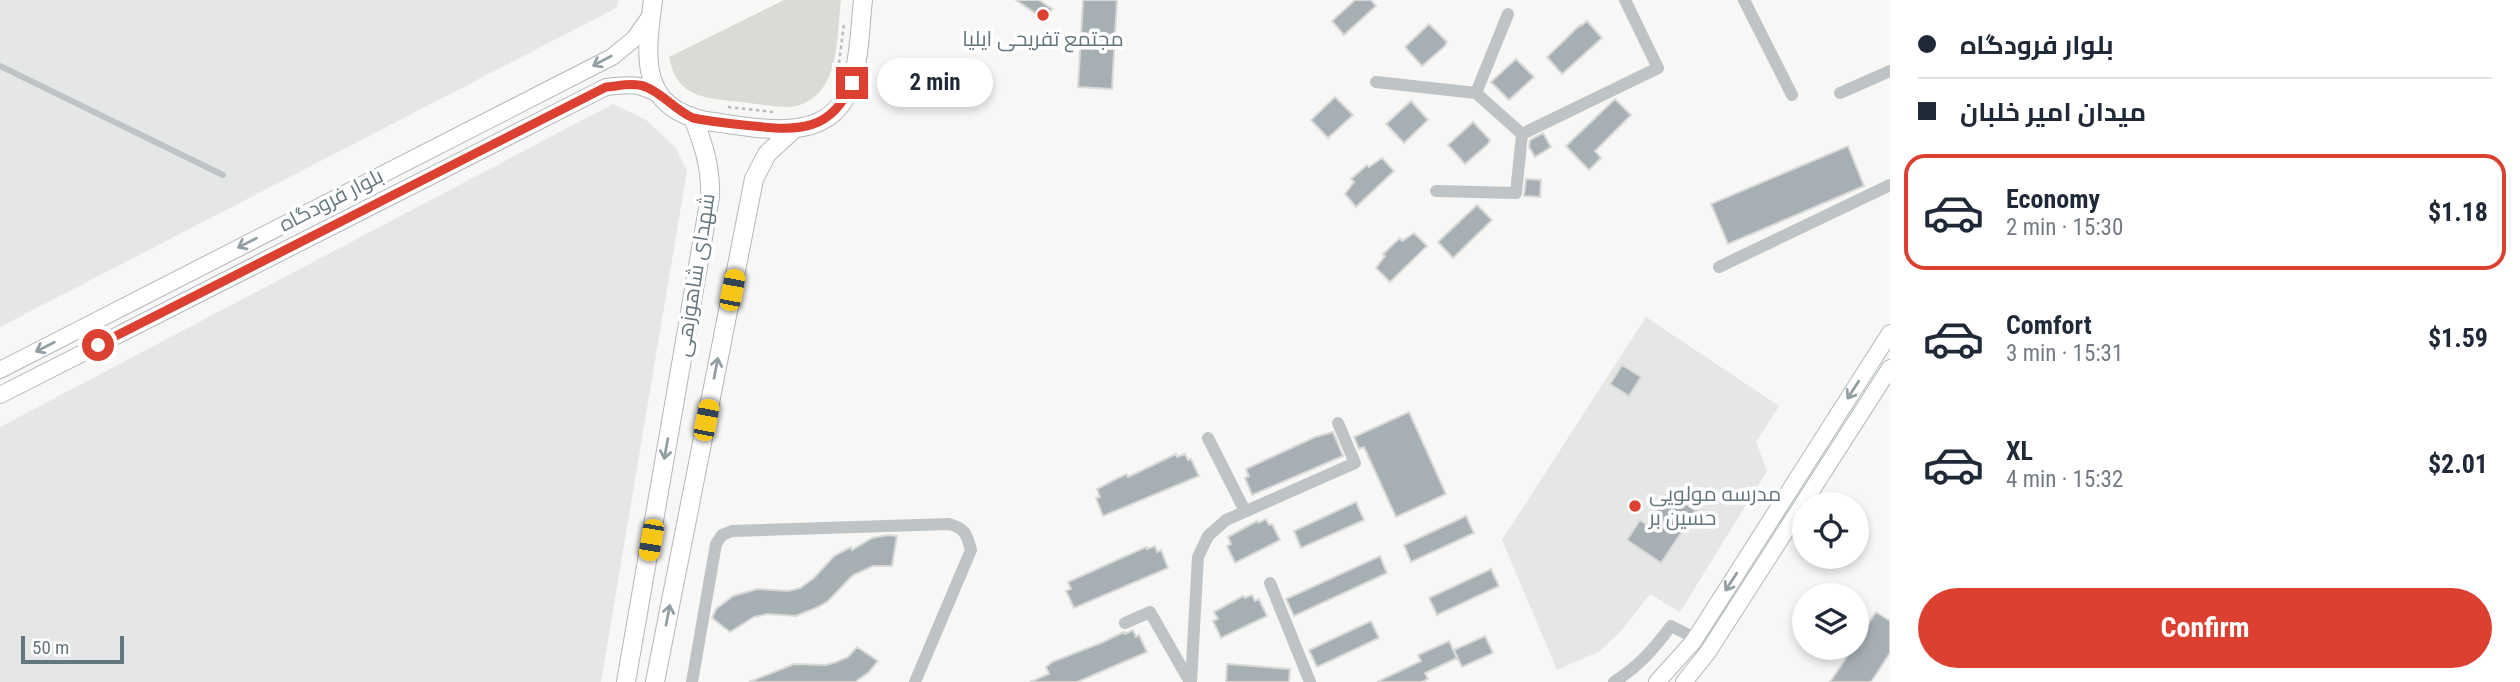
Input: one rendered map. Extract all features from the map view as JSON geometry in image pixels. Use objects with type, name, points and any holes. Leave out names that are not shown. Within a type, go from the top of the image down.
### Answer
[{"type":"main road","points":[[652,8],[647,60],[649,72],[661,96],[670,106],[693,118],[793,130],[830,115],[847,95],[855,71],[864,1]]},
{"type":"main road","name":"بلوار فرودگاه","points":[[0,370],[612,57],[634,39],[652,8]]},
{"type":"main road","name":"بلوار فرودگاه","points":[[0,395],[606,87],[645,86],[661,96]]},
{"type":"main road","name":"شهدای شاهوزهی","points":[[626,682],[710,197],[707,157],[693,118]]},
{"type":"main road","name":"شهدای شاهوزهی","points":[[655,682],[754,179],[767,154],[793,130]]},
{"type":"main road","points":[[1657,682],[1695,638],[1890,333]]},
{"type":"main road","points":[[1670,670],[1684,682],[1710,649],[1890,368]]},
{"type":"main road","points":[[1808,461],[1824,471]]},
{"type":"main road","points":[[1695,638],[1700,648],[1710,649]]},
{"type":"street","points":[[1522,134],[1658,68],[1625,0]]},
{"type":"street","points":[[1744,0],[1792,95]]},
{"type":"street","points":[[1476,93],[1508,14]]},
{"type":"street","points":[[1840,93],[1890,71]]},
{"type":"street","points":[[1376,82],[1476,93],[1522,134]]},
{"type":"street","points":[[1436,191],[1516,193],[1522,134]]},
{"type":"street","points":[[1719,267],[1890,185]]},
{"type":"street","points":[[1191,682],[1198,557],[1208,536],[1226,520],[1355,463],[1338,423]]},
{"type":"street","points":[[1208,438],[1245,511]]},
{"type":"street","points":[[692,682],[716,544],[722,535],[733,531],[949,524],[961,527],[967,534],[971,550],[915,682]]},
{"type":"street","points":[[1270,583],[1310,682]]},
{"type":"street","points":[[1125,623],[1150,612],[1191,682]]},
{"type":"street","points":[[1614,682],[1649,655],[1671,626],[1695,638]]},
{"type":"lane","points":[[0,66],[223,175]]},
{"type":"path","points":[[839,68],[845,14]]},
{"type":"path","points":[[720,106],[782,113]]},
{"type":"shaded area","points":[[0,0],[619,0],[616,8],[0,327]]},
{"type":"shaded area","points":[[784,0],[841,0],[833,65],[819,92],[807,102],[785,107],[716,99],[695,94],[679,81],[669,57]]},
{"type":"shaded area","points":[[613,104],[646,120],[675,147],[687,171],[601,682],[0,682],[0,427]]},
{"type":"shaded area","name":"مدرسه مولویی حسین بر","points":[[1646,317],[1779,406],[1756,442],[1767,471],[1680,612],[1650,594],[1621,631],[1600,651],[1557,670],[1502,540]]},
{"type":"building","name":"مجتمع تفریحی ایلیا","points":[[1016,0],[1039,0],[1052,9],[1045,20]]},
{"type":"building","points":[[1083,0],[1117,0],[1112,89],[1078,87]]},
{"type":"building","points":[[1355,0],[1371,0],[1376,6],[1344,35],[1332,21]]},
{"type":"building","points":[[1587,21],[1602,38],[1562,74],[1547,57]]},
{"type":"building","points":[[1429,24],[1447,42],[1422,66],[1405,47]]},
{"type":"building","points":[[1516,59],[1534,77],[1509,100],[1491,82]]},
{"type":"building","points":[[1335,97],[1353,115],[1328,138],[1311,120]]},
{"type":"building","points":[[1615,99],[1631,115],[1595,151],[1601,158],[1589,170],[1566,146]]},
{"type":"building","points":[[1411,101],[1428,120],[1404,143],[1386,124]]},
{"type":"building","points":[[1473,122],[1490,140],[1465,164],[1448,145]]},
{"type":"building","points":[[1543,133],[1551,147],[1535,157],[1529,147],[1530,140]]},
{"type":"building","points":[[1848,146],[1864,186],[1728,244],[1711,204]]},
{"type":"building","points":[[1382,158],[1394,171],[1356,207],[1345,194],[1354,182],[1351,179],[1367,165],[1369,167]]},
{"type":"building","points":[[1526,179],[1541,180],[1540,197],[1524,196]]},
{"type":"building","points":[[1477,205],[1492,220],[1453,258],[1438,242]]},
{"type":"building","points":[[1414,233],[1427,246],[1390,282],[1376,268],[1385,256],[1383,254],[1400,238],[1402,241]]},
{"type":"building","points":[[1622,365],[1641,377],[1629,396],[1610,384]]},
{"type":"building","points":[[1409,412],[1446,494],[1396,517],[1364,447],[1359,449],[1354,437]]},
{"type":"building","points":[[1333,432],[1343,456],[1252,495],[1245,478],[1249,476],[1246,469],[1315,437]]},
{"type":"building","points":[[1176,454],[1177,457],[1185,454],[1188,460],[1191,459],[1199,476],[1103,516],[1096,498],[1100,497],[1097,489]]},
{"type":"building","points":[[1669,492],[1696,511],[1661,563],[1627,540],[1640,520],[1647,525]]},
{"type":"building","points":[[1356,502],[1364,520],[1301,548],[1294,531]]},
{"type":"building","points":[[1466,516],[1474,533],[1411,562],[1404,545]]},
{"type":"building","points":[[1266,519],[1269,525],[1272,524],[1280,540],[1235,563],[1227,546],[1231,544],[1228,537]]},
{"type":"building","points":[[897,536],[892,566],[873,566],[853,575],[828,601],[818,607],[796,616],[767,614],[754,617],[730,632],[712,618],[716,609],[733,596],[757,589],[788,591],[800,588],[814,578],[834,556],[851,547],[852,550],[872,538]]},
{"type":"building","points":[[1155,546],[1157,552],[1161,550],[1168,568],[1074,608],[1066,591],[1071,589],[1068,582],[1146,547]]},
{"type":"building","points":[[1380,556],[1387,573],[1294,616],[1286,599]]},
{"type":"building","points":[[1491,569],[1499,586],[1437,615],[1429,598]]},
{"type":"building","points":[[1252,595],[1255,601],[1259,599],[1267,616],[1221,638],[1213,621],[1218,619],[1214,612],[1243,596],[1245,598]]},
{"type":"building","points":[[1876,612],[1890,621],[1890,653],[1871,682],[1830,682],[1845,660],[1869,660],[1869,623]]},
{"type":"building","points":[[1371,621],[1379,638],[1317,667],[1309,650]]},
{"type":"building","points":[[1133,630],[1136,637],[1139,635],[1147,652],[1077,682],[1030,682],[1049,674],[1046,667],[1052,662]]},
{"type":"building","points":[[1485,636],[1493,653],[1462,667],[1454,650]]},
{"type":"building","points":[[1449,641],[1457,658],[1425,673],[1428,679],[1422,682],[1377,682],[1421,661],[1418,655]]},
{"type":"building","points":[[857,647],[878,661],[855,682],[749,682],[794,664],[826,665],[836,662],[848,657]]},
{"type":"building","points":[[1227,664],[1290,669],[1289,682],[1226,682]]},
{"type":"place","name":"مجتمع تفریحی ایلیا","points":[[1043,15]]},
{"type":"place","name":"مدرسه مولویی حسین بر","points":[[1635,506]]},
{"type":"route","points":[[98,345],[606,87],[645,86],[681,113],[706,121],[793,130],[806,127],[830,115],[847,95],[852,83]]}]
